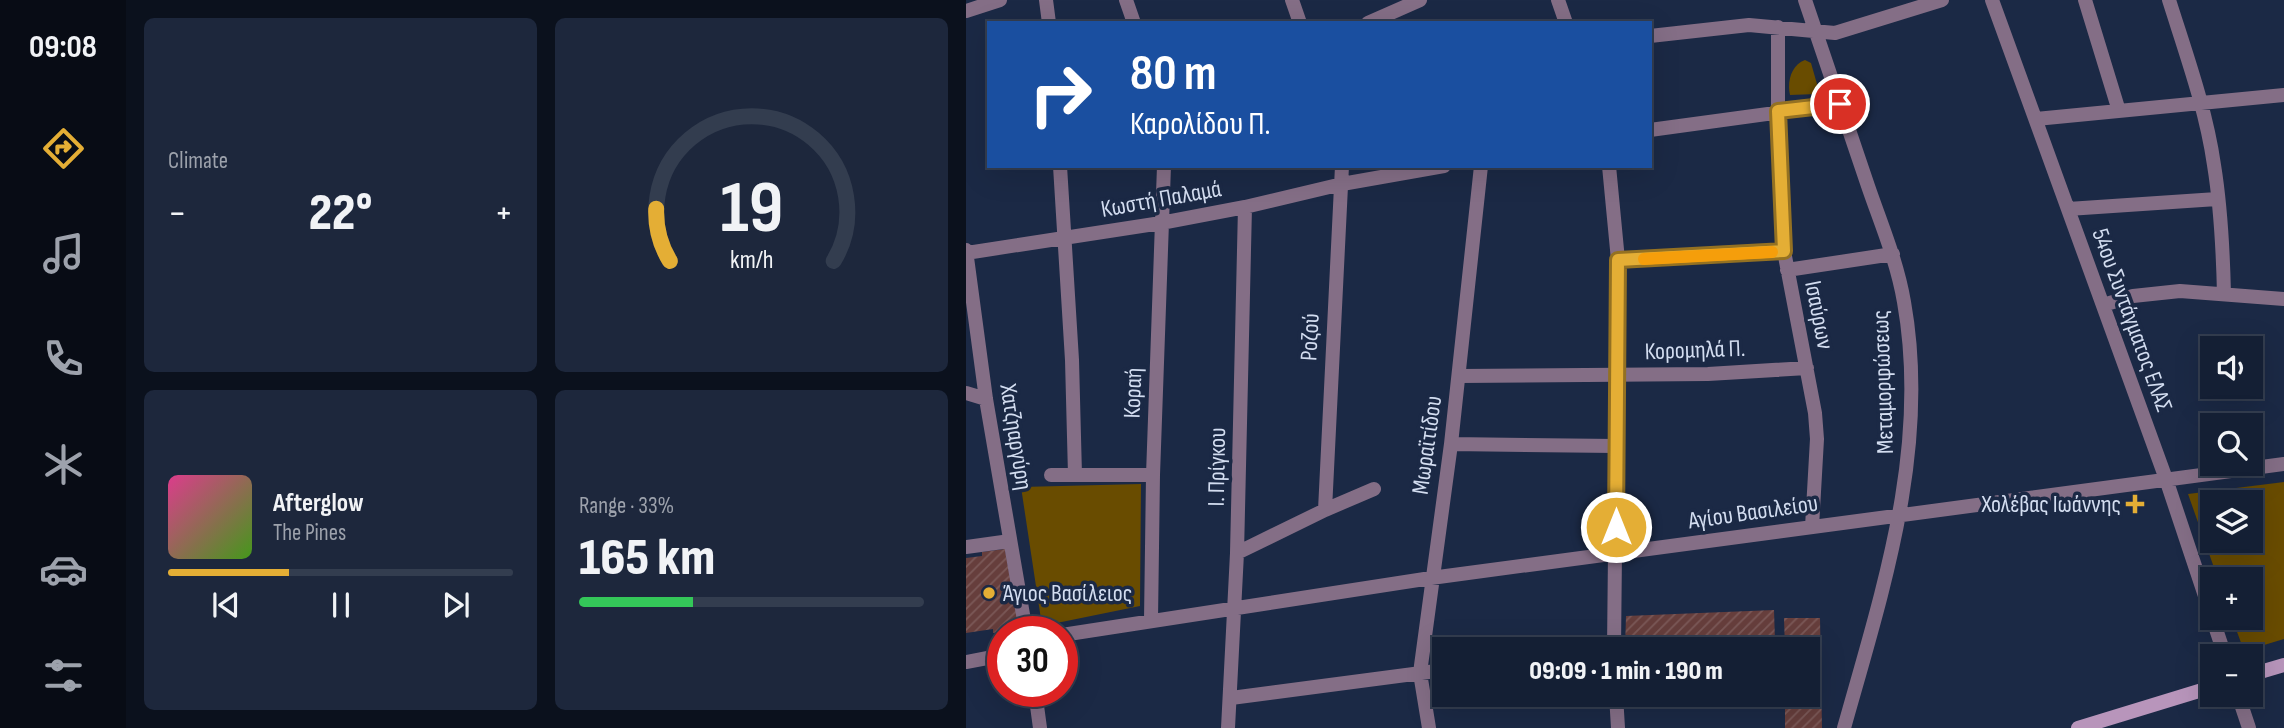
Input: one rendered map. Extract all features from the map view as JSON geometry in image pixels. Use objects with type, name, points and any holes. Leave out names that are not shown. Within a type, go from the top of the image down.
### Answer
[{"type":"street","points":[[966,11],[1000,0]]},
{"type":"street","points":[[1046,0],[1049,21]]},
{"type":"street","points":[[1126,0],[1133,21]]},
{"type":"street","points":[[1293,0],[1299,21]]},
{"type":"street","points":[[1373,21],[1420,0]]},
{"type":"street","points":[[1558,0],[1565,21]]},
{"type":"street","name":"Μεταμορφώσεως","points":[[1805,0],[1893,254],[1904,304],[1910,377],[1909,450],[1899,515],[1878,606],[1844,728]]},
{"type":"street","points":[[1652,36],[1721,27],[1778,27],[1840,32],[1942,0]]},
{"type":"street","name":"54ου Συντάγματος ΕΛΑΣ","points":[[1992,0],[2166,479],[2221,644]]},
{"type":"street","points":[[2085,0],[2119,111]]},
{"type":"street","points":[[2169,0],[2201,102],[2214,164],[2224,294]]},
{"type":"street","name":"Ισαύρων","points":[[1778,27],[1778,111],[1784,251],[1815,413],[1817,439],[1812,527]]},
{"type":"street","points":[[2036,119],[2284,95]]},
{"type":"street","points":[[1652,130],[1840,104]]},
{"type":"street","points":[[1060,168],[1075,475]]},
{"type":"street","name":"Κοραή","points":[[1151,620],[1153,475],[1164,168]]},
{"type":"street","name":"Ροζού","points":[[1325,510],[1342,168]]},
{"type":"street","name":"Κωστή Παλαμά","points":[[966,252],[1161,223],[1342,184],[1433,168]]},
{"type":"street","name":"Μωραϊτίδου","points":[[1430,728],[1420,673],[1460,376],[1481,168]]},
{"type":"street","points":[[1609,168],[1618,260],[1612,637]]},
{"type":"street","points":[[2068,209],[2217,199]]},
{"type":"street","name":"Ι. Πρίγκου","points":[[1228,728],[1237,554],[1245,207]]},
{"type":"street","points":[[1618,260],[1784,251]]},
{"type":"street","name":"Χατζηαργύρη","points":[[966,252],[986,399],[1023,616]]},
{"type":"street","points":[[1787,270],[1893,254]]},
{"type":"street","points":[[2102,305],[2133,296],[2180,291],[2284,299]]},
{"type":"street","name":"Κορομηλά Π.","points":[[1460,376],[1708,374],[1807,368]]},
{"type":"street","points":[[966,393],[986,399]]},
{"type":"street","points":[[1451,444],[1616,446]]},
{"type":"street","name":"Αγίου Βασιλείου","points":[[1078,632],[1431,579],[2284,464]]},
{"type":"street","points":[[1051,475],[1153,475]]},
{"type":"street","points":[[1237,554],[1374,489]]},
{"type":"street","points":[[966,547],[1010,541]]},
{"type":"street","points":[[966,662],[987,658]]},
{"type":"street","points":[[2263,671],[2284,665]]},
{"type":"street","points":[[1231,698],[1432,672]]},
{"type":"street","points":[[2078,728],[2200,691]]},
{"type":"street","points":[[1037,707],[1040,728]]},
{"type":"street","points":[[1617,707],[1618,728]]},
{"type":"street","points":[[2242,707],[2249,728]]},
{"type":"shaded area","points":[[1805,60],[1811,63],[1819,91],[1817,94],[1790,95],[1791,74],[1800,62]]},
{"type":"shaded area","points":[[2284,482],[2284,639],[2263,645],[2241,644],[2236,630],[2263,630],[2263,567],[2214,567],[2209,553],[2263,553],[2263,490],[2220,490]]},
{"type":"shaded area","points":[[1141,484],[1140,606],[1078,619],[1078,616],[1040,616],[1021,487]]},
{"type":"shaded area","points":[[2200,492],[2200,528],[2188,494]]},
{"type":"building","name":"Άγιος Βασίλειος","points":[[1005,549],[1017,616],[987,616],[987,630],[966,633],[966,558],[982,556],[982,552]]},
{"type":"building","points":[[1774,610],[1775,637],[1625,637],[1626,616]]},
{"type":"building","points":[[1784,618],[1820,618],[1822,728],[1785,728],[1785,707],[1820,707],[1820,637],[1785,637]]},
{"type":"slow traffic","points":[[1644,259],[1772,252]]},
{"type":"place","name":"Χολέβας Ιωάννης","points":[[2135,504]]},
{"type":"place","name":"Άγιος Βασίλειος","points":[[989,593]]},
{"type":"route","points":[[1616,527],[1618,260],[1784,251],[1778,111],[1840,104]]}]
